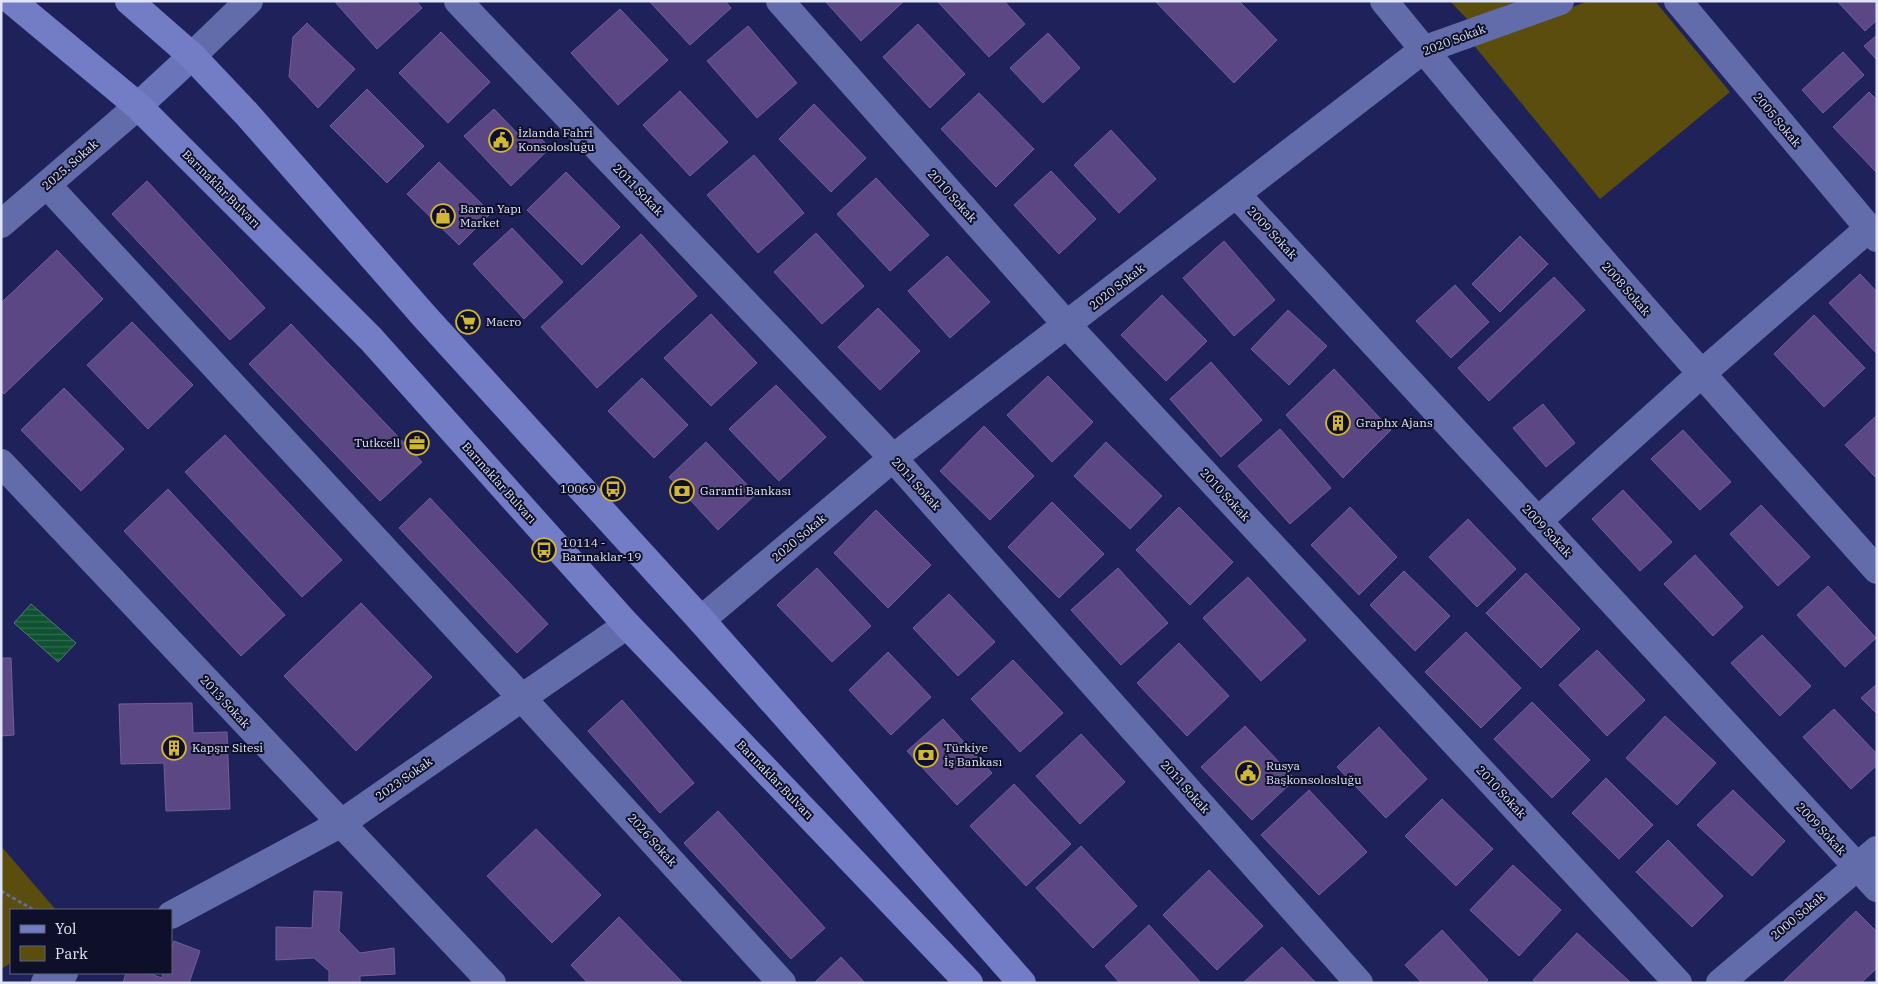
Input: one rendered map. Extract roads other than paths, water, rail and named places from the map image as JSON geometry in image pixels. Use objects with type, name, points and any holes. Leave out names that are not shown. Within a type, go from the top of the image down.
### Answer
[{"type":"main road","name":"Barınaklar Bulvarı","points":[[12,1],[138,106],[371,339],[627,625],[969,983]]},
{"type":"main road","points":[[129,1],[192,56],[701,620],[1022,983]]},
{"type":"street","points":[[138,106],[249,1]]},
{"type":"street","name":"2011 Sokak","points":[[458,1],[893,458],[1359,983]]},
{"type":"street","name":"2010 Sokak","points":[[780,1],[1067,325],[1678,983]]},
{"type":"street","name":"2008 Sokak","points":[[1384,1],[1537,187],[1700,374],[1877,570]]},
{"type":"street","name":"2020 Sokak","points":[[701,620],[893,458],[1424,50],[1560,1]]},
{"type":"street","name":"2005 Sokak","points":[[1678,1],[1873,233]]},
{"type":"street","name":"2025. Sokak","points":[[1,224],[138,106]]},
{"type":"street","name":"2026 Sokak","points":[[47,185],[522,698],[782,983]]},
{"type":"street","name":"2009 Sokak","points":[[1237,195],[1877,888]]},
{"type":"street","points":[[1538,521],[1700,374],[1873,233]]},
{"type":"street","name":"2013 Sokak","points":[[1,463],[492,983]]},
{"type":"street","name":"2023 Sokak","points":[[172,914],[340,824],[627,625]]},
{"type":"street","name":"2000 Sokak","points":[[1720,983],[1877,850]]},
{"type":"street","points":[[45,983],[62,974]]},
{"type":"place","name":"İzlanda Fahri Konsolosluğu","points":[[501,140]]},
{"type":"place","name":"Baran Yapı Market","points":[[443,216]]},
{"type":"place","name":"Macro","points":[[468,322]]},
{"type":"place","name":"Graphx Ajans","points":[[1338,423]]},
{"type":"place","name":"Tutkcell","points":[[417,443]]},
{"type":"place","name":"10069","points":[[613,489]]},
{"type":"place","name":"Garanti Bankası","points":[[682,491]]},
{"type":"place","name":"10114 - Barınaklar-19","points":[[544,550]]},
{"type":"place","name":"Kapşır Sitesi","points":[[174,748]]},
{"type":"place","name":"Türkiye İş Bankası","points":[[926,755]]},
{"type":"place","name":"Rusya Başkonsolosluğu","points":[[1248,773]]}]
